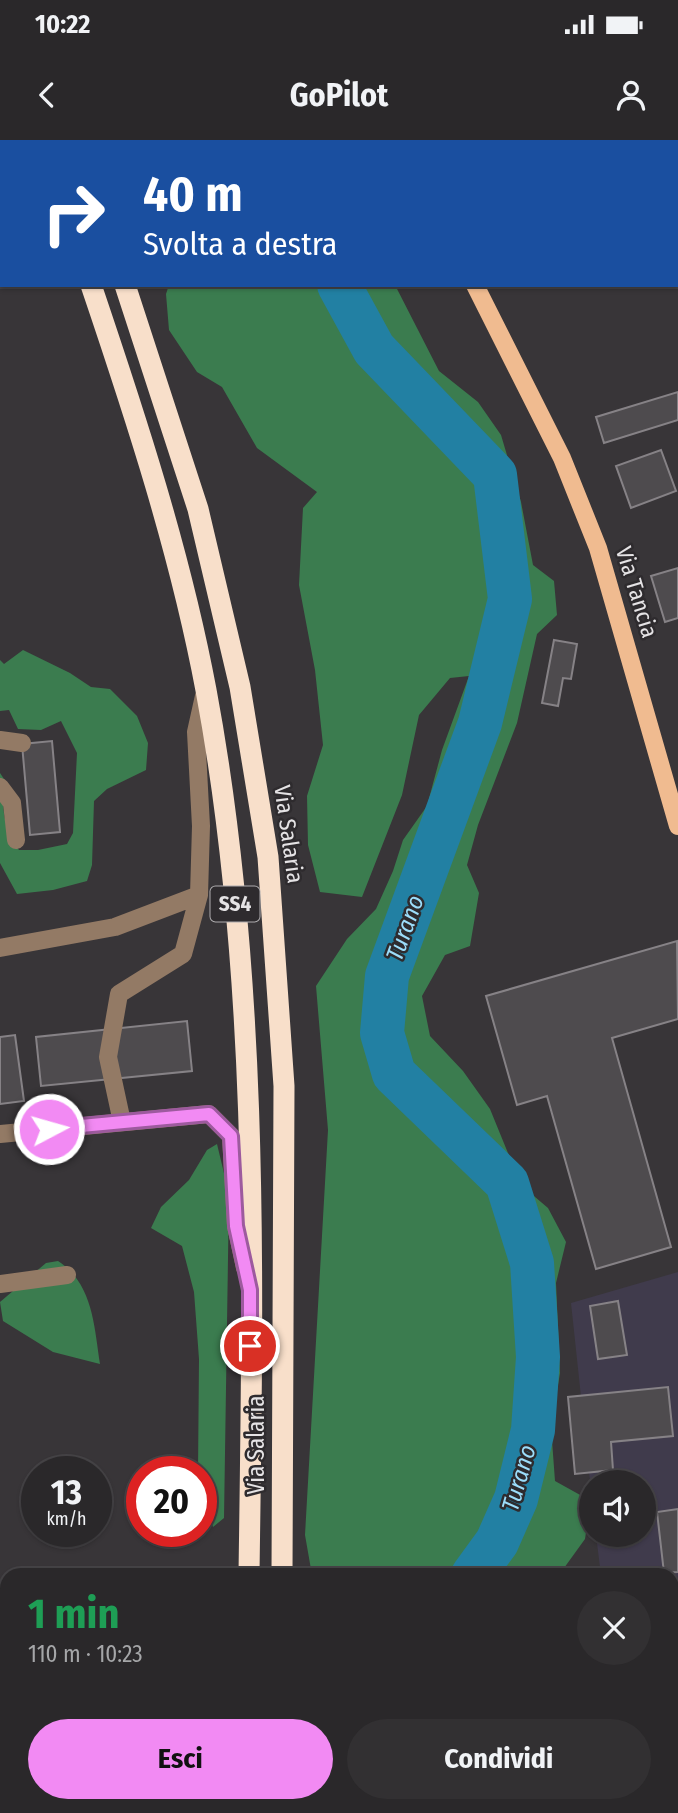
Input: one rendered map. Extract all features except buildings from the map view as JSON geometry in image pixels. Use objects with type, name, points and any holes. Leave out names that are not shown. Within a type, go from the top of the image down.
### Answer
[{"type":"highway","name":"Via Salaria","points":[[92,287],[167,521],[206,689],[232,860],[248,1099],[249,1568]]},
{"type":"highway","name":"Via Salaria","points":[[126,287],[198,509],[240,687],[268,857],[284,1086],[282,1568]]},
{"type":"main road","name":"Via Tancia","points":[[476,287],[562,458],[598,548],[678,826]]},
{"type":"lane","points":[[122,1122],[108,1057],[119,994],[183,954],[198,895],[201,827],[196,732],[206,689]]},
{"type":"lane","points":[[0,740],[22,743]]},
{"type":"lane","points":[[0,786],[12,803],[16,840]]},
{"type":"lane","points":[[0,948],[115,927],[198,895]]},
{"type":"lane","points":[[0,1134],[209,1114],[231,1136],[236,1226],[250,1290]]},
{"type":"lane","points":[[0,1284],[67,1275]]},
{"type":"shaded area","points":[[678,1272],[678,1568],[600,1568],[598,1547],[656,1547],[656,1470],[589,1470],[571,1303]]},
{"type":"green space","points":[[168,287],[396,287],[439,371],[478,402],[501,435],[521,502],[533,565],[554,581],[557,615],[537,634],[517,723],[478,825],[467,865],[479,893],[470,946],[445,955],[422,996],[430,1036],[463,1071],[490,1109],[521,1185],[548,1208],[566,1242],[556,1283],[560,1373],[551,1427],[555,1481],[579,1494],[579,1547],[564,1568],[311,1568],[305,1535],[328,1130],[316,986],[347,939],[376,909],[403,840],[427,806],[442,750],[469,676],[450,678],[419,715],[402,795],[362,897],[320,892],[308,845],[307,796],[323,745],[315,670],[299,585],[303,508],[317,492],[257,448],[222,387],[197,372],[169,330],[166,294]]},
{"type":"green space","points":[[23,650],[70,673],[91,687],[110,689],[137,716],[148,743],[146,770],[107,789],[94,801],[92,865],[87,881],[53,890],[17,894],[0,863],[0,773],[6,782],[3,800],[5,818],[19,850],[38,850],[67,844],[73,833],[77,753],[61,721],[41,730],[18,729],[9,710],[0,711],[0,660],[4,664]]},
{"type":"green space","points":[[217,1144],[229,1194],[224,1518],[217,1524],[217,1456],[198,1456],[199,1359],[194,1292],[182,1246],[151,1228],[161,1207],[189,1180],[207,1150]]},
{"type":"green space","points":[[58,1261],[70,1270],[85,1293],[93,1320],[100,1364],[53,1352],[3,1321],[0,1302],[46,1263]]},
{"type":"waterway","name":"Turano","points":[[340,287],[374,349],[495,475],[510,599],[480,723],[387,976],[382,1033],[394,1074],[507,1183],[532,1263],[538,1357],[533,1430],[516,1499],[497,1542],[478,1568]]},
{"type":"route","points":[[49,1129],[209,1114],[231,1136],[236,1226],[250,1290],[250,1346]]}]
